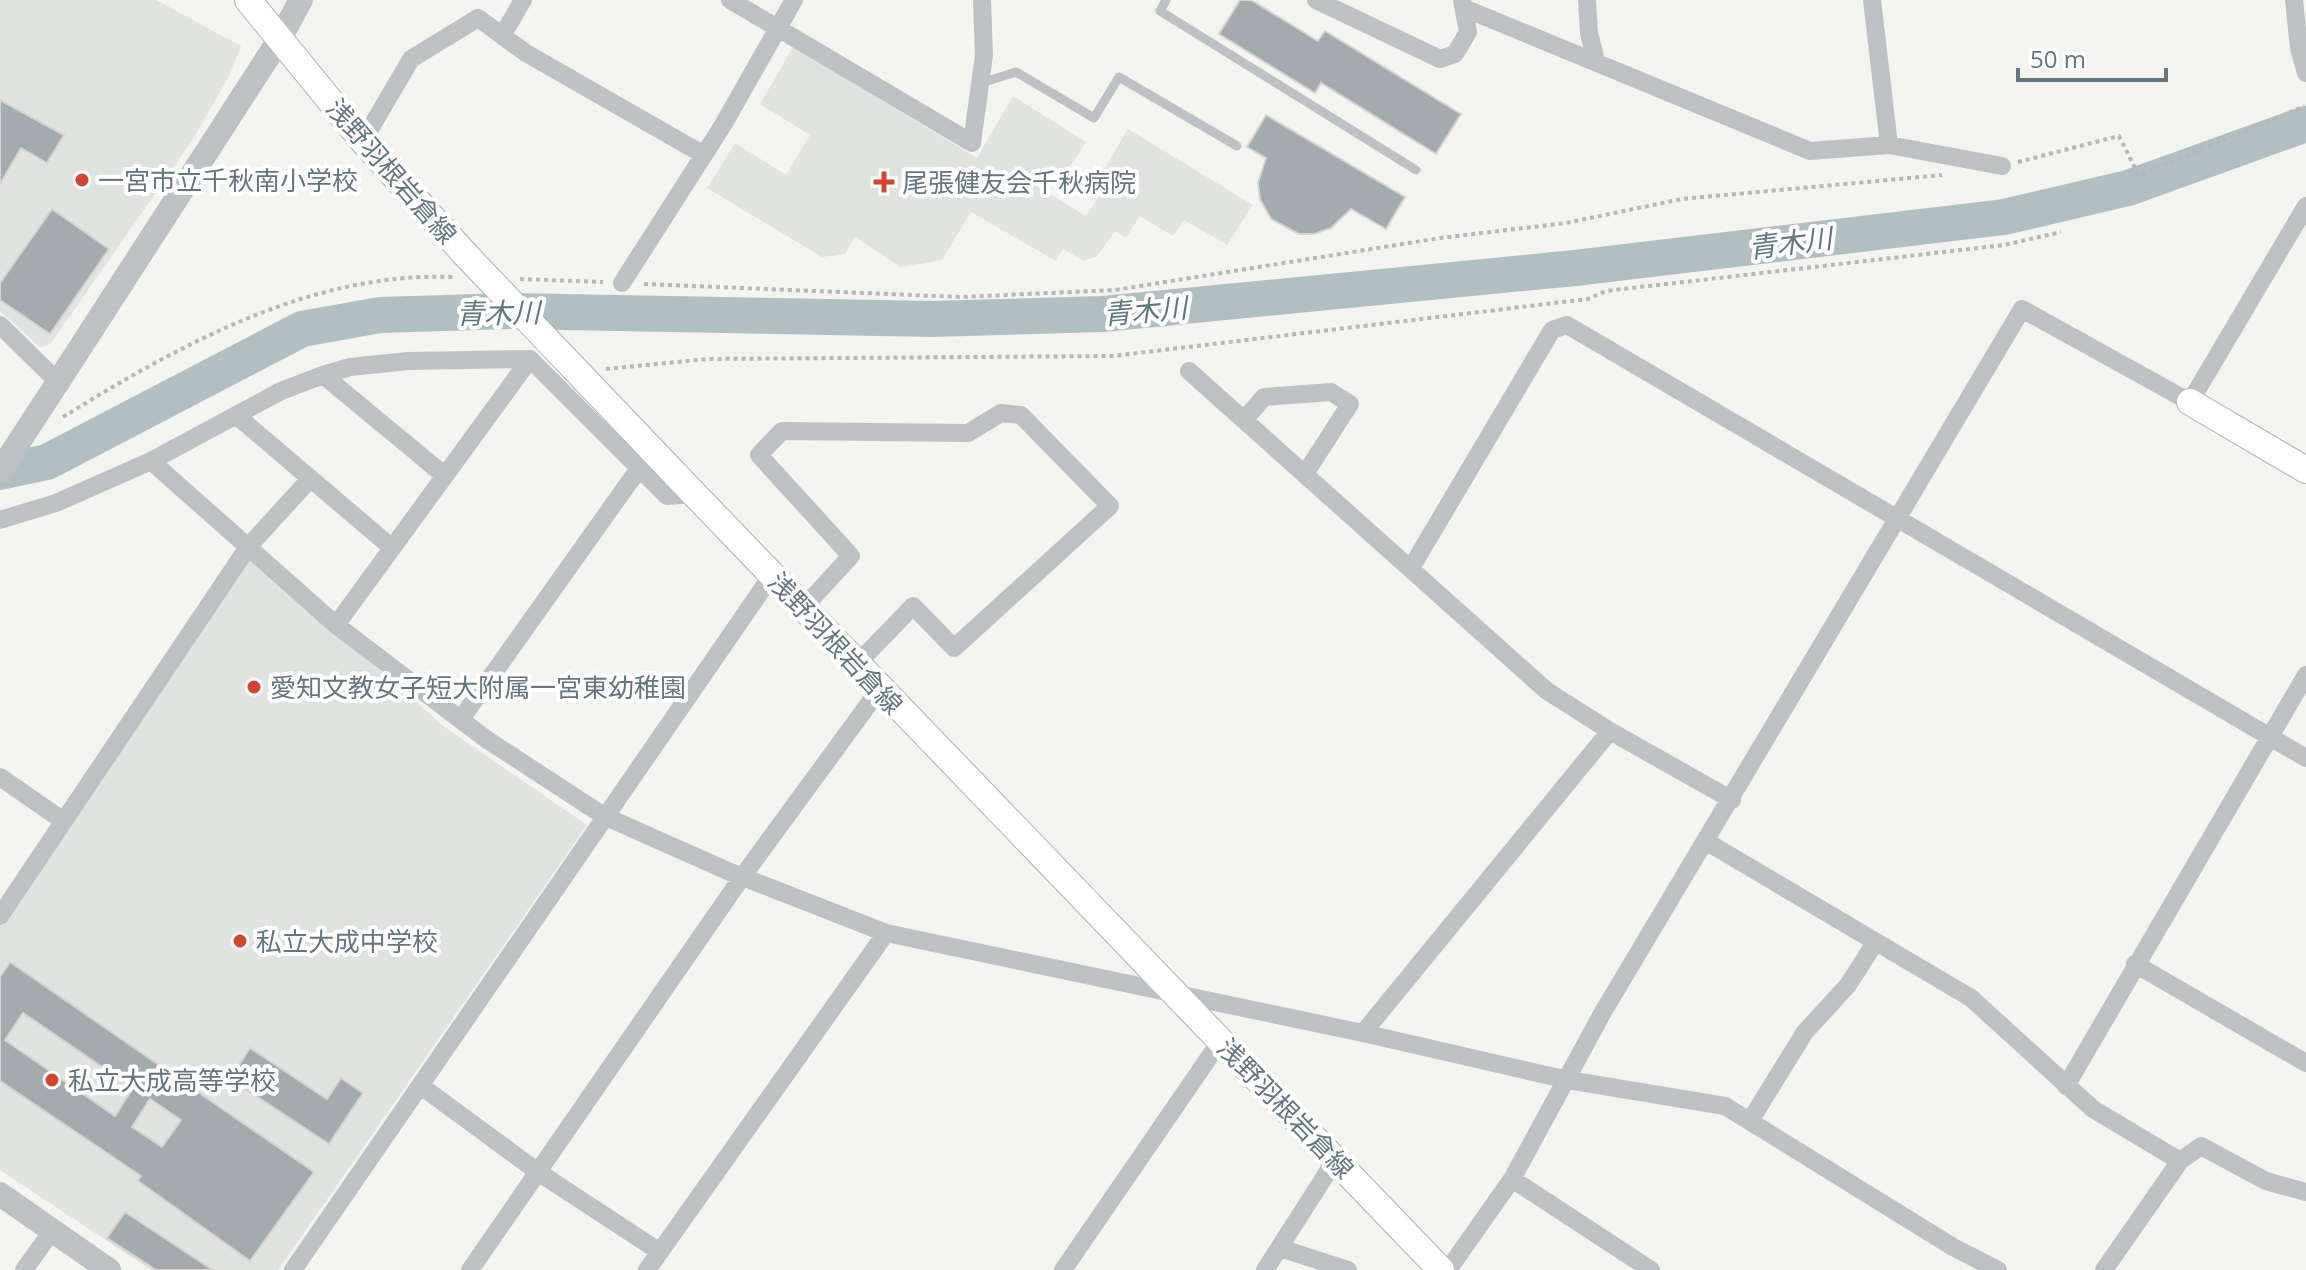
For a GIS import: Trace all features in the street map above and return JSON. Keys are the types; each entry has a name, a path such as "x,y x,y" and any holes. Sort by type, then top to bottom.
{"main road":[{"name":"浅野羽根岩倉線","path":"248,0 464,265 577,371 879,690 1178,994 1441,1270"},
{"path":"2190,402 2306,470"}],"street":[{"path":"0,471 279,40 301,0"},
{"path":"502,36 523,0"},
{"path":"730,0 972,143 984,55 982,0"},
{"path":"622,283 704,155 794,0"},
{"path":"1587,0 1589,33 1596,61"},
{"path":"1872,0 1889,145"},
{"path":"2294,0 2299,48 2306,73"},
{"path":"1328,3 1440,59 1455,54 1468,32 1463,4"},
{"path":"1463,4 1810,151 1889,145 2002,166"},
{"path":"363,141 411,59 478,18 502,36 704,155"},
{"path":"1448,1270 1512,1179 1603,1012 2022,309 2190,402 2306,206"},
{"path":"0,325 58,382"},
{"path":"1411,568 1552,330 1567,325 2306,758"},
{"path":"336,625 530,359"},
{"path":"0,520 56,503 151,461 281,391 350,367 408,361 530,359 667,496 695,494"},
{"path":"1189,371 1547,691 1610,731 1732,800"},
{"path":"323,375 444,475"},
{"path":"1244,420 1264,397 1331,392 1350,404 1305,474"},
{"path":"803,608 851,556 759,455 782,431 968,433 1001,413 1021,415 1110,506 954,648 913,606 856,665"},
{"path":"237,416 391,547"},
{"path":"151,461 336,625 461,719 604,816 742,877 886,933 1363,1033 1568,1080 1725,1106 1953,1247 1998,1270"},
{"path":"461,719 640,467"},
{"path":"0,916 248,547 310,479"},
{"path":"293,1270 772,575"},
{"path":"2066,1086 2306,675"},
{"path":"470,1270 742,877 879,690"},
{"path":"1363,1033 1610,731"},
{"path":"0,777 62,820"},
{"path":"1707,842 1971,998 2066,1086 2132,1134 2180,1161"},
{"path":"647,1270 886,933"},
{"path":"1750,1121 1805,1032 1848,985 1875,943"},
{"path":"2135,964 2306,1063"},
{"path":"1063,1270 1221,1040"},
{"path":"421,1086 538,1172 660,1252"},
{"path":"2104,1270 2180,1161 2201,1146 2266,1181 2306,1192"},
{"path":"1265,1270 1336,1159"},
{"path":"1512,1179 1651,1270"},
{"path":"0,1194 109,1270"},
{"path":"24,1270 52,1231"},
{"path":"1280,1248 1348,1270"}],"lane":[{"path":"1166,0 1160,11 1416,170"},
{"path":"980,83 1016,72 1094,118 1119,77 1237,146"}],"path":[{"path":"2002,166 2119,136 2139,176 2305,106"},
{"path":"508,279 961,297 1115,290 1440,238 1566,223 1682,199 1945,175"},
{"path":"577,371 707,359 1113,356 1588,299 1606,291 2004,245 2061,232"},
{"path":"50,425 250,315 321,292 464,265"}],"shaded area":[{"name":"一宮市立千秋南小学校","path":"0,0 156,0 241,46 228,78 192,141 51,343 41,348 0,311"},
{"path":"793,47 977,158 1013,96 1086,142 1059,183 1043,173 1035,185 1086,216 1111,179 1102,173 1128,129 1253,205 1227,245 1184,220 1173,236 1140,216 1126,238 1115,231 1097,256 1084,261 1063,249 1056,261 971,212 942,260 900,267 855,237 845,254 822,257 707,188 735,143 786,175 810,135 760,104"},
{"path":"250,559 446,728 587,825 278,1270 151,1270 0,1170 0,925"}],"building":[{"path":"1240,0 1251,0 1318,41 1325,31 1461,114 1436,154 1321,83 1315,93 1219,34"},
{"path":"0,100 64,135 47,163 21,148 0,184"},
{"path":"1266,115 1405,197 1386,229 1351,209 1331,228 1314,234 1299,234 1271,219 1260,199 1258,183 1266,158 1247,147"},
{"path":"52,209 109,249 50,334 0,300 0,283"},
{"path":"10,962 314,1172 250,1261 138,1181 141,1176 0,1081 0,977","holes":["23,1013 133,1088 115,1116 5,1040","150,1099 181,1120 162,1147 132,1127"]},
{"path":"250,1048 327,1099 341,1078 363,1093 329,1144 230,1079"},
{"path":"125,1212 213,1270 156,1270 107,1238"}],"waterway":[{"name":"青木川","path":"0,472 47,462 302,329 380,315 511,311 932,319 1103,314 1575,268 2004,217 2128,188 2306,124"}],"place":[{"name":"一宮市立千秋南小学校","path":"82,180"},
{"name":"尾張健友会千秋病院","path":"884,182"},
{"name":"愛知文教女子短大附属一宮東幼稚園","path":"254,687"},
{"name":"私立大成中学校","path":"240,941"},
{"name":"私立大成高等学校","path":"52,1080"}]}
